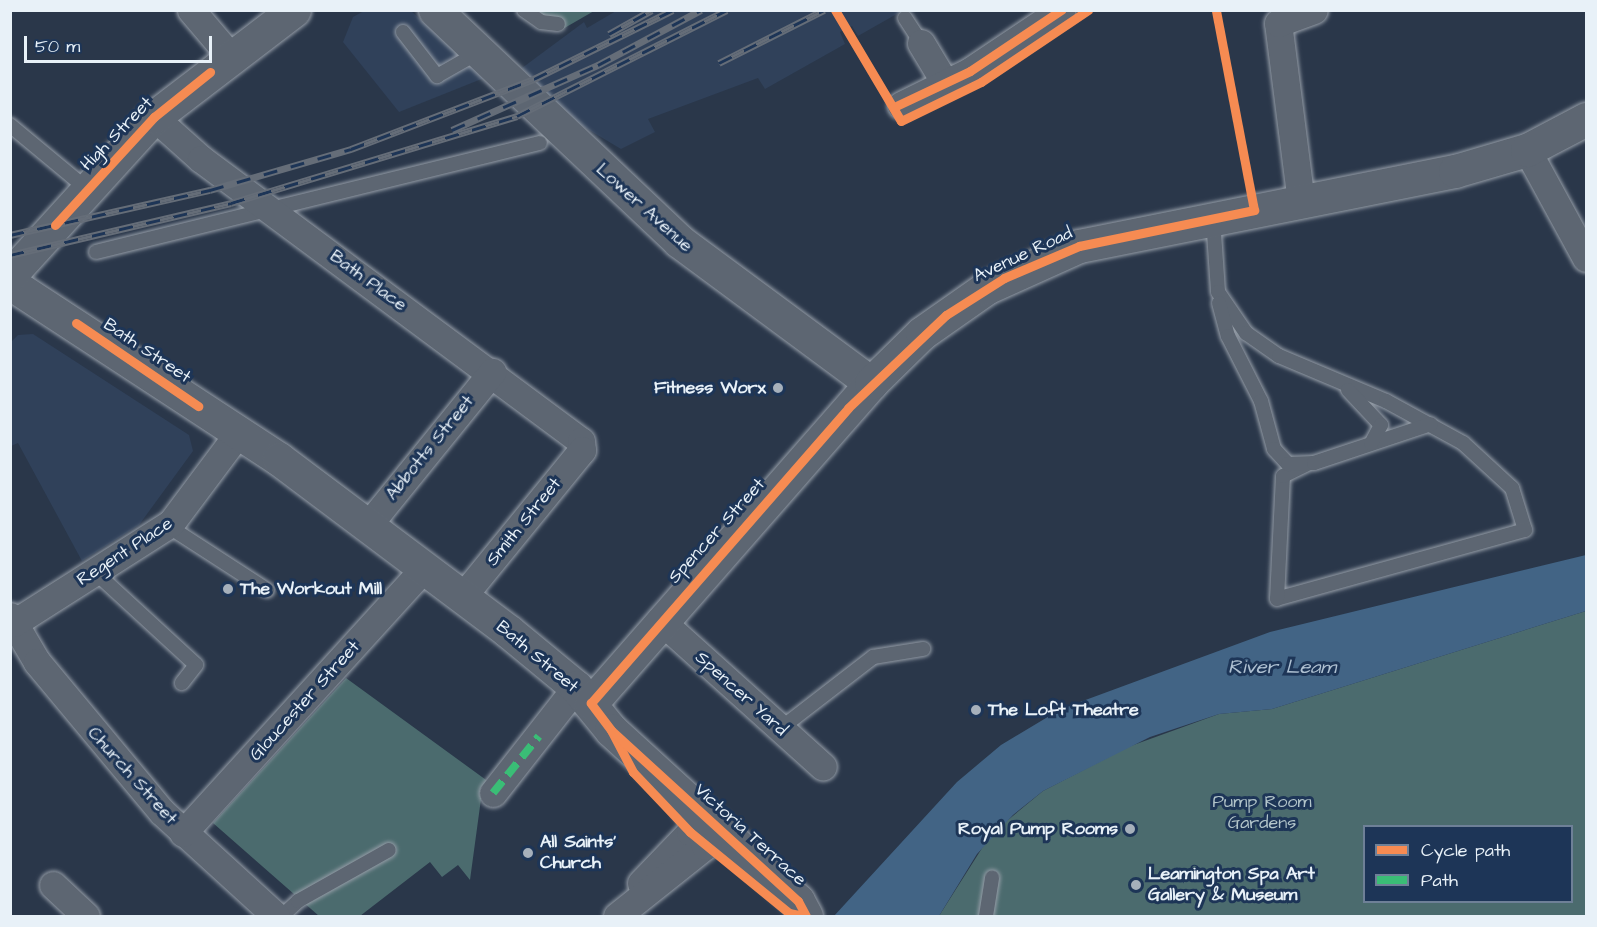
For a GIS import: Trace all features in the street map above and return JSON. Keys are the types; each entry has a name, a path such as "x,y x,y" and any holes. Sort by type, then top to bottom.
{"main road":[{"name":"High Street","path":"10,275 154,117 294,10"},
{"name":"Lower Avenue","path":"435,10 679,241 871,383"},
{"name":"Avenue Road","path":"871,383 922,333 1004,278 1079,246 1212,216 1388,187 1527,150 1587,119"},
{"name":"Bath Street","path":"10,283 239,432 369,524 583,695"},
{"name":"Spencer Street","path":"583,695 660,620 871,383"},
{"name":"Victoria Terrace","path":"583,695 611,729 668,783 703,834"},
{"name":"Victoria Terrace","path":"611,729 633,772 789,913 806,916"}],"street":[{"path":"191,10 231,57"},
{"path":"901,105 945,83 1060,10"},
{"path":"1301,202 1277,17 1314,10"},
{"path":"921,43 945,83"},
{"name":"Bath Place","path":"154,117 274,212 492,372 583,444"},
{"path":"1527,150 1587,258"},
{"name":"Abbotts Street","path":"369,524 492,372"},
{"name":"Regent Place","path":"13,625 168,526 239,432"},
{"name":"Smith Street","path":"462,597 583,444"},
{"name":"Gloucester Street","path":"183,833 424,567"},
{"name":"Spencer Yard","path":"660,620 823,767"},
{"name":"Church Street","path":"13,625 86,725 183,833 272,915"},
{"path":"493,793 538,735 583,695"},
{"path":"617,916 703,834"},
{"path":"53,885 86,916"}],"lane":[{"path":"524,10 541,22 558,24"},
{"path":"905,18 921,43"},
{"path":"403,32 437,76 479,52"},
{"path":"10,125 87,189"},
{"path":"96,252 274,212 540,143"},
{"path":"1212,216 1218,292 1223,323 1261,401 1282,483 1277,599 1525,530 1512,488 1477,453 1431,424 1259,343 1235,321 1218,292"},
{"path":"1340,383 1381,424 1371,444"},
{"path":"1282,483 1289,470 1431,424"},
{"path":"1274,449 1288,464 1306,465"},
{"path":"168,526 267,590"},
{"path":"95,572 196,665 182,683"},
{"path":"780,729 873,657 923,649"},
{"path":"272,915 389,850"},
{"path":"986,916 992,876"}],"shaded area":[{"path":"364,11 411,11 484,78 399,112 343,42 353,17"},
{"path":"616,11 902,11 858,36 852,26 840,32 845,44 765,89 758,78 648,119 655,132 621,149 579,124 522,68 584,22 587,28"},
{"path":"33,334 189,435 193,451 139,525 82,561 18,443 11,446 11,342 18,335"}],"green space":[{"path":"535,10 594,11 561,30"},
{"name":"Pump Room Gardens","path":"1586,611 1586,916 939,916 991,834 1043,791 1128,747 1219,714 1272,709"},
{"path":"346,678 493,785 481,799 470,880 458,865 442,877 430,862 360,916 319,916 213,823"}],"water":[{"name":"River Leam","path":"1586,555 1586,611 1272,709 1219,714 1150,737 1043,791 1013,815 977,854 939,916 834,916 957,782 1001,745 1061,709 1270,632"}],"railway":[{"path":"609,34 652,10"},
{"path":"10,235 210,190 351,149 534,79 673,10"},
{"path":"452,130 598,65 701,10"},
{"path":"10,255 231,203 517,116 727,10"},
{"path":"719,63 824,10"}],"marked path":[{"path":"493,793 539,736"}],"cycle path":[{"path":"835,10 901,121 981,82 1088,10"},
{"path":"894,107 970,71 1061,10"},
{"path":"806,916 798,901 611,730 591,703 848,408 946,315 1004,278 1079,246 1254,210 1216,10"},
{"path":"55,225 154,117 210,72"},
{"path":"76,323 198,406"},
{"path":"612,732 633,772 690,832 789,913 805,916"}],"place":[{"name":"Fitness Worx","path":"778,388"},
{"name":"The Workout Mill","path":"228,589"},
{"name":"The Loft Theatre","path":"976,710"},
{"name":"Royal Pump Rooms","path":"1130,829"},
{"name":"All Saints' Church","path":"528,853"},
{"name":"Leamington Spa Art Gallery & Museum","path":"1136,885"}]}
